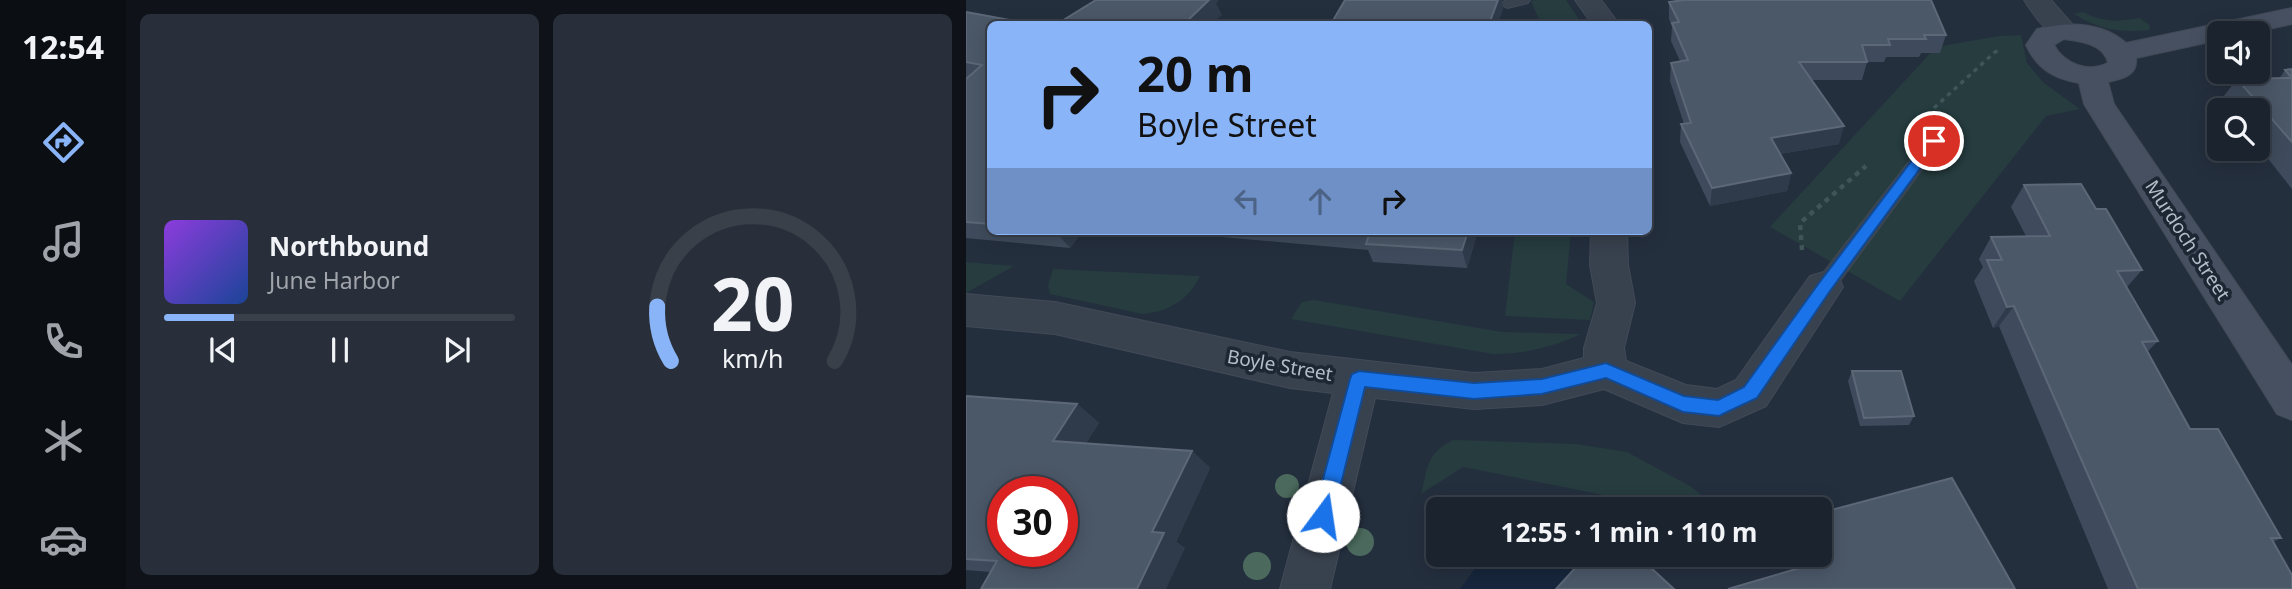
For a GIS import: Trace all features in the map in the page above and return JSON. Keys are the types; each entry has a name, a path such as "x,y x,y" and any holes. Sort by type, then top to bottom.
{"main road":[{"path":"2120,53 2292,16"},
{"path":"2064,31 2102,39 2120,53 2122,67 2105,76 2091,76 2055,65 2040,45 2047,35 2064,31"},
{"name":"Murdoch Street","path":"2091,76 2099,104 2292,401"}],"street":[{"path":"1588,0 1603,21"},
{"path":"2037,0 2064,31"},
{"path":"1609,235 1609,265 1616,303 1604,348 1606,371 1683,404 1719,408 1751,393 1824,287"},
{"name":"Boyle Street","path":"966,310 1055,318 1290,370 1474,391 1542,387 1606,371"},
{"path":"1305,589 1359,379"}],"lane":[{"path":"1507,4 1523,0"},
{"path":"1824,287 1934,141"}],"green space":[{"path":"1566,0 1580,21 1540,21 1531,1"},
{"path":"2083,12 2111,20 2140,18 2149,25 2150,30 2129,31 2102,27 2074,14"},
{"path":"2021,35 2027,63 2044,83 2080,109 2046,116 1900,301 1770,227 1936,47"},
{"path":"1515,235 1571,235 1566,284 1594,302 1590,320 1505,316"},
{"path":"966,262 1014,266 966,293"},
{"path":"1053,269 1200,276 1190,292 1177,303 1143,314 1050,294 1048,286"},
{"path":"1314,300 1502,332 1581,334 1538,349 1493,354 1291,319 1302,302"},
{"path":"1453,440 1576,444 1627,452 1690,486 1704,497 1614,497 1463,467 1421,494 1429,462 1444,445"}],"water":[{"path":"1476,567 1587,567 1571,589 1460,589"}],"building":[{"path":"1096,0 1209,0 1187,21 1062,21"},
{"path":"1345,0 1498,0 1490,21 1333,21"},
{"path":"1931,0 1946,35 1924,35 1926,39 1888,39 1890,45 1862,45 1867,62 1799,62 1844,126 1771,138 1791,173 1712,188 1681,124 1691,123 1671,63 1688,60 1672,23 1679,22 1669,2"},
{"path":"966,12 1016,21 987,21 987,224 966,222 966,79 982,65 966,62"},
{"path":"2292,69 2292,78 2285,70"},
{"path":"2270,78 2292,78 2292,142 2270,117 2270,98 2254,98 2241,84 2270,84"},
{"path":"2081,184 2096,209 2106,209 2142,270 2117,271 2158,341 2142,342 2190,429 2218,429 2281,538 2271,538 2292,575 2292,589 2138,589 2014,306 2007,307 1987,260 2002,260 1991,237 2050,236 2024,185"},
{"path":"1369,235 1467,235 1462,250 1366,244"},
{"path":"1852,371 1901,371 1914,416 1864,418"},
{"path":"966,396 1077,404 1053,441 1192,451 1152,532 1164,533 1137,589 981,589 994,567 1078,567 1078,476 987,476 987,560 966,559"},
{"path":"1952,478 2015,589 1728,589 1803,567 1832,567 1832,510"},
{"path":"1576,567 1650,567 1674,589 1556,589"}],"route":[{"path":"1323,516 1359,379 1474,391 1542,387 1606,371 1683,404 1719,408 1751,393 1824,287 1934,141"}]}
